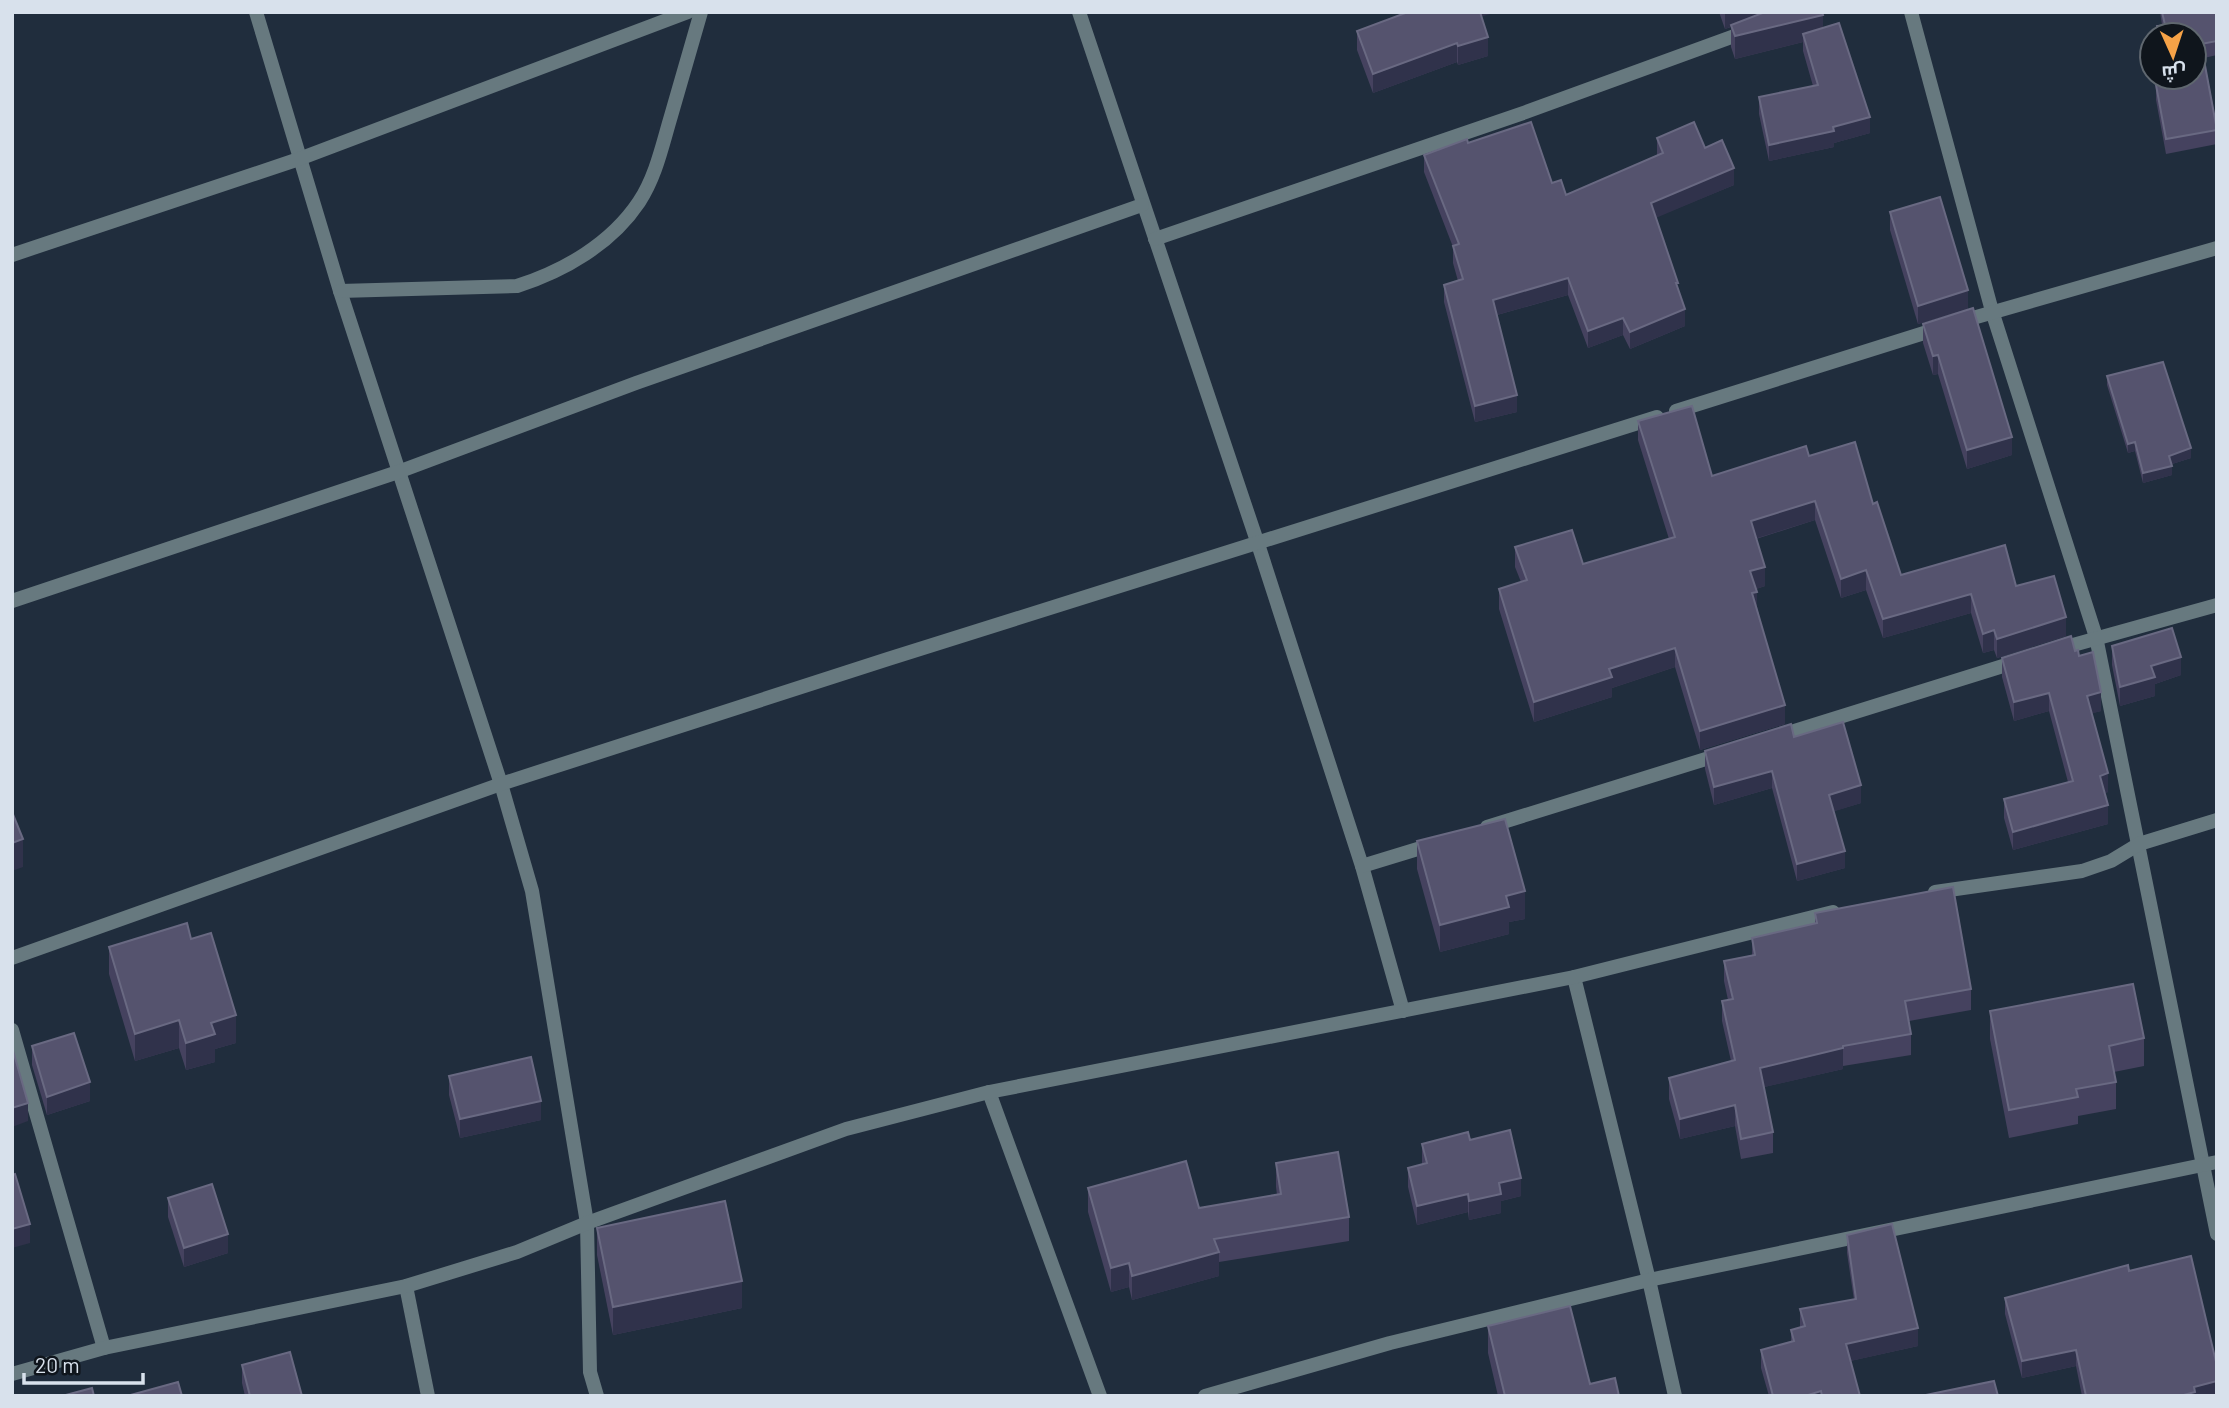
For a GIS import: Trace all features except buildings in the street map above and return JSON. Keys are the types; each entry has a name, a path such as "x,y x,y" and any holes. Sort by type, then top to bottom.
{"street":[{"path":"256,12 340,291 501,784 532,891 587,1223 590,1372 597,1396"},
{"path":"12,255 299,159 688,12"},
{"path":"340,291 517,286 564,266 614,232 639,202 656,168 701,12"},
{"path":"1079,12 1258,544 1362,866 1403,1011"},
{"path":"1911,12 1992,311 2096,637 2209,1164 2217,1234"},
{"path":"1155,239 1526,112 1760,27"},
{"path":"12,601 398,472 636,383 1142,205"},
{"path":"12,958 501,784 888,659 1992,311 2217,248"},
{"path":"1762,741 2096,637 2217,605"},
{"path":"1469,833 1736,750"},
{"path":"1916,896 2082,871 2111,861 2139,845 2217,820"},
{"path":"1362,866 1442,841"},
{"path":"12,1374 104,1348 406,1286 517,1252 587,1223 846,1129 989,1092 1574,977 1850,909"},
{"path":"1574,977 1675,1396"},
{"path":"12,1030 104,1348"},
{"path":"989,1092 1100,1396"},
{"path":"1205,1396 1391,1343 1649,1280 2209,1164"},
{"path":"406,1286 428,1396"}]}
